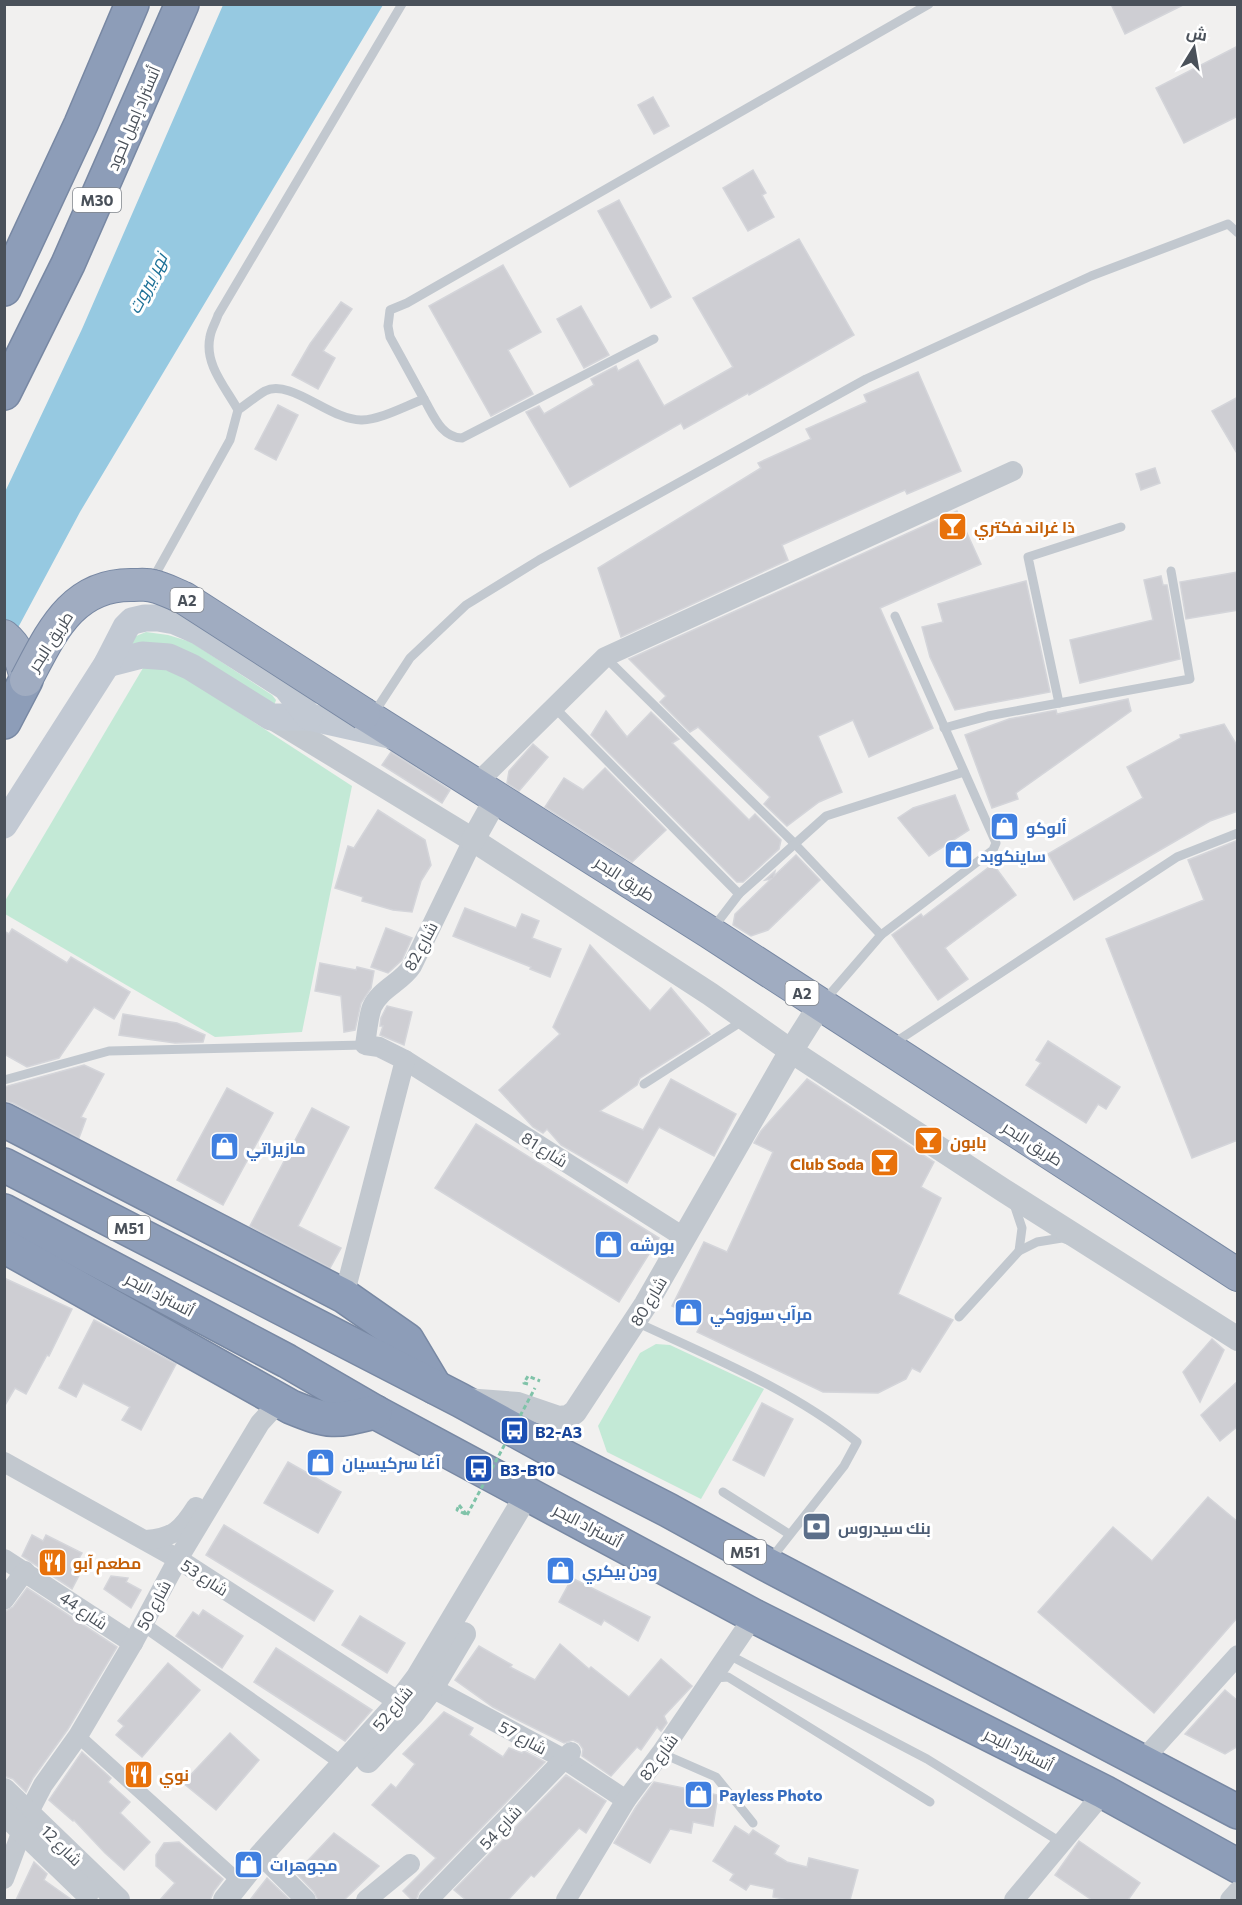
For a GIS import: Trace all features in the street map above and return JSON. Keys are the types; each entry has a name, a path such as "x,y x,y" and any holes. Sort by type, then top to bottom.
{"highway":[{"name":"M30","path":"7,279 81,124 132,4"},
{"name":"أتستراد إميل لحود","path":"4,393 68,264 182,4"},
{"name":"طريق البحر","path":"26,680 51,634 71,607 95,591 121,585 152,585 184,598 709,932 1238,1275"},
{"path":"8,638 24,644 37,642 51,634"},
{"path":"4,722 26,680 23,664 8,638"},
{"path":"4,1120 344,1296 407,1340 447,1393"},
{"path":"4,1144 165,1225 244,1268 252,1293"},
{"name":"M51","path":"4,1165 447,1393 1238,1812"},
{"name":"أتستراد البحر","path":"4,1211 287,1361 375,1412 754,1616 1104,1792 1238,1866"},
{"path":"4,1246 270,1395 309,1414 334,1421 375,1412"}],"main road":[{"path":"4,825 107,664 134,616 175,621 198,631 286,687 309,717"},
{"path":"107,664 142,655 169,657 191,667 271,717 309,717 405,738"}],"street":[{"path":"473,840 486,790 555,708 605,657 1013,471"},
{"path":"271,717 473,840 1003,1190 1238,1339"},
{"name":"شارع 82","path":"365,1045 372,1007 378,997 408,973 473,840"},
{"name":"شارع 80","path":"447,1393 505,1401 559,1418 568,1417 580,1406 636,1322 791,1051 820,1005"},
{"name":"شارع 81","path":"365,1045 379,1047 405,1060 685,1238"},
{"path":"344,1296 405,1060"},
{"path":"146,1540 160,1539 173,1534 184,1525 214,1490 251,1417 270,1395"},
{"name":"شارع 53","path":"4,1462 178,1559 399,1702"},
{"name":"شارع 50","path":"4,1879 25,1821 52,1770 78,1736 133,1643 214,1490"},
{"name":"شارع 52","path":"266,1859 413,1713 428,1678 535,1497"},
{"name":"شارع 44","path":"4,1559 133,1643"},
{"path":"4,1600 25,1571"},
{"name":"شارع 82","path":"566,1900 628,1797 662,1753 754,1616"},
{"path":"143,1624 343,1764"},
{"path":"1141,1762 1238,1655"},
{"name":"شارع 52","path":"225,1900 241,1891 343,1764 399,1702 428,1678"},
{"name":"شارع 57","path":"428,1678 567,1755 628,1797"},
{"path":"78,1736 241,1891"},
{"name":"شارع 54","path":"428,1900 567,1755"},
{"name":"شارع 12","path":"4,1790 25,1821 95,1900"},
{"path":"1014,1900 1104,1792"},
{"name":"شارع 12","path":"4,1813 25,1821 118,1900"},
{"path":"266,1859 306,1900"},
{"path":"366,1900 410,1864"},
{"path":"1230,1900 1238,1891"}],"lane":[{"path":"238,410 213,368 209,356 210,337 218,315 402,4"},
{"path":"654,339 462,438 454,437 443,431 390,336 388,326 390,310 407,303 929,4"},
{"path":"368,716 410,658 466,605 539,560 866,379 1091,276 1228,224 1238,233"},
{"path":"155,575 230,440 238,410 265,391 283,388 339,416 361,420 424,399"},
{"path":"1059,703 1028,557 1121,527"},
{"path":"944,728 988,716 1190,679 1171,571"},
{"path":"820,1005 881,935 993,850 996,843 895,616"},
{"path":"605,657 794,843 881,935"},
{"path":"555,708 739,894"},
{"path":"709,932 739,894 826,816 964,772"},
{"path":"887,1048 1177,857 1238,833"},
{"path":"644,1084 746,1019"},
{"path":"4,1080 109,1050 365,1045"},
{"path":"1003,1190 1016,1207 1022,1228 1019,1251"},
{"path":"959,1317 1019,1251 1037,1242 1062,1238 1089,1244"},
{"path":"636,1322 764,1383 840,1428 856,1442 844,1466 766,1564"},
{"path":"723,1492 789,1534"},
{"path":"729,1655 927,1759 1062,1843"},
{"path":"712,1679 728,1677 930,1802"},
{"path":"662,1753 716,1777 753,1823"}],"path":[{"path":"467,1515 534,1388 524,1383 528,1376 540,1381"}],"green space":[{"path":"146,632 168,635 191,642 272,695 276,700 274,706 131,651 129,639"},
{"path":"163,663 352,786 302,1032 215,1037 5,914 5,901 143,668"},
{"path":"656,1344 670,1345 764,1389 701,1499 607,1452 598,1426 640,1353"}],"water":[{"name":"نهر بيروت","path":"223,5 383,5 80,512 5,652 4,494 82,329"}],"building":[{"path":"1111,4 1185,4 1125,34"},
{"path":"1238,46 1238,116 1184,143 1156,88"},
{"path":"653,97 669,126 654,134 638,105"},
{"path":"753,170 766,193 762,195 774,217 748,231 723,188"},
{"path":"619,200 671,297 651,308 598,211"},
{"path":"799,239 854,335 684,429 681,423 570,487 526,412 539,406 544,414 594,385 591,379 616,366 618,371 638,360 664,406 733,367 693,298"},
{"path":"503,265 541,332 508,350 533,394 491,416 429,306"},
{"path":"341,302 352,309 323,351 335,358 318,389 292,375 310,344"},
{"path":"581,306 609,355 584,368 557,319"},
{"path":"918,372 961,471 907,494 905,490 782,545 788,560 621,637 598,568 761,468 758,463 811,439 806,429 867,402 864,395"},
{"path":"1238,397 1238,455 1212,411"},
{"path":"278,405 298,415 276,460 255,449"},
{"path":"1155,468 1160,483 1141,490 1136,474"},
{"path":"957,511 981,564 880,608 933,728 869,757 853,720 818,736 842,792 819,802 787,826 764,804 770,797 698,727 690,732 660,702 666,696 629,659"},
{"path":"1238,572 1238,610 1186,619 1180,582"},
{"path":"1161,576 1163,585 1167,585 1180,659 1080,683 1070,640 1153,620 1144,580"},
{"path":"1026,581 1050,692 955,710 930,657 922,627 943,622 938,604"},
{"path":"1128,699 1131,711 1016,793 1018,799 992,808 965,735 1009,719 1056,710 1057,714"},
{"path":"606,711 627,737 651,712 679,739 672,743 749,820 755,814 781,840 779,849 743,882 737,882 591,735"},
{"path":"1224,724 1238,747 1238,811 1210,821 1074,900 1048,854 1143,798 1127,767 1181,738 1180,735"},
{"path":"533,744 548,757 519,791 507,783 509,771"},
{"path":"391,752 450,790 442,803 382,765"},
{"path":"605,768 666,830 632,862 545,807 564,778 583,790"},
{"path":"955,795 969,830 929,856 898,818 913,808"},
{"path":"378,810 425,840 431,865 421,881 412,912 393,910 362,901 363,897 335,888 348,846 354,848"},
{"path":"1238,840 1238,1140 1192,1158 1106,939 1204,900 1188,860"},
{"path":"796,855 820,880 768,930 751,936 733,925 735,914 771,879 765,880 775,871 774,876"},
{"path":"993,864 1016,895 945,948 968,979 938,1000 892,935 921,914 923,917"},
{"path":"465,908 516,928 522,914 539,921 532,938 561,949 550,977 530,969 531,967 453,936"},
{"path":"386,928 412,938 402,960 388,973 371,967"},
{"path":"12,929 67,963 71,957 130,992 114,1019 94,1007 59,1058 27,1067 4,1054 4,931 9,934"},
{"path":"590,945 650,1011 671,988 710,1034 640,1078 637,1085 600,1111 643,1130 671,1079 736,1114 714,1156 659,1127 627,1183 561,1145 547,1129 543,1133 533,1127 499,1090 560,1034 553,1027"},
{"path":"320,963 374,971 371,988 361,1003 355,1030 344,1032 341,996 315,991"},
{"path":"387,1006 412,1012 404,1045 380,1035 383,1026 380,1026 381,1018"},
{"path":"123,1014 177,1023 205,1035 203,1042 175,1043 119,1035"},
{"path":"1048,1041 1120,1087 1106,1109 1098,1104 1086,1123 1026,1085 1041,1063 1036,1060"},
{"path":"84,1065 104,1074 81,1117 86,1119 79,1138 13,1103 4,1101 4,1087"},
{"path":"807,1079 934,1162 921,1187 941,1198 898,1294 953,1320 920,1372 912,1368 906,1379 878,1393 823,1392 697,1332 703,1321 672,1306 704,1242 727,1252 773,1152 754,1143 761,1131"},
{"name":"مازيراتي","path":"227,1088 273,1113 223,1205 177,1180"},
{"path":"312,1108 349,1127 298,1226 341,1248 330,1268 250,1226"},
{"path":"476,1124 659,1238 619,1302 435,1188"},
{"path":"4,1278 72,1309 49,1356 47,1355 26,1394 15,1388 4,1407"},
{"path":"94,1320 176,1364 141,1430 122,1420 130,1407 83,1383 76,1397 59,1388"},
{"path":"1212,1339 1224,1350 1200,1402 1183,1372"},
{"path":"1238,1381 1238,1426 1220,1441 1201,1415"},
{"path":"762,1403 793,1419 764,1476 733,1460"},
{"path":"288,1462 341,1492 318,1533 264,1503"},
{"path":"1208,1497 1238,1522 1238,1617 1154,1713 1038,1612 1113,1527 1152,1561"},
{"path":"224,1525 333,1591 314,1621 206,1555"},
{"name":"مطعم آبو","path":"32,1535 43,1541 46,1535 82,1553 79,1558 86,1562 72,1589 22,1556"},
{"path":"111,1576 128,1578 126,1582 141,1590 131,1608 104,1589"},
{"path":"572,1578 650,1617 638,1641 604,1620 601,1625 559,1602"},
{"path":"27,1588 117,1647 68,1729 33,1778 26,1792 13,1779 4,1776 4,1612 13,1607"},
{"path":"203,1610 243,1636 222,1668 176,1636 193,1612 199,1616"},
{"path":"360,1616 405,1643 387,1673 342,1645"},
{"path":"560,1644 589,1669 591,1667 629,1697 661,1659 692,1686 664,1716 667,1723 661,1731 657,1727 641,1750 637,1747 611,1776 582,1756 583,1749 579,1743 573,1740 564,1743 512,1717 493,1707 455,1680 479,1646 512,1665 510,1667 535,1680"},
{"path":"276,1648 372,1710 345,1741 254,1682"},
{"path":"168,1663 200,1690 142,1757 116,1735 124,1726 118,1721"},
{"path":"1225,1690 1238,1701 1238,1746 1225,1754 1185,1734"},
{"path":"444,1712 473,1728 469,1735 503,1757 509,1748 522,1753 524,1751 545,1762 419,1892 416,1900 412,1900 403,1891 436,1858 372,1805 391,1784 396,1788 415,1764 403,1754"},
{"path":"230,1733 259,1760 216,1810 183,1783"},
{"path":"82,1752 111,1778 108,1782 130,1802 120,1813 150,1842 124,1870 74,1820 49,1800"},
{"path":"566,1775 606,1801 586,1833 579,1828 534,1877 531,1875 508,1900 466,1900 454,1890"},
{"path":"654,1782 718,1795 713,1826 693,1822 691,1833 670,1829 650,1863 614,1843"},
{"path":"735,1826 749,1835 753,1830 779,1846 774,1854 787,1862 807,1867 809,1858 858,1870 850,1900 788,1900 773,1897 774,1889 750,1884 746,1890 730,1880 734,1874 713,1861"},
{"path":"334,1833 379,1866 344,1900 318,1900 314,1892 296,1873"},
{"path":"1079,1841 1140,1883 1128,1900 1092,1900 1055,1875"},
{"path":"179,1842 223,1879 210,1900 160,1900 175,1883 156,1866 156,1855 164,1843"},
{"path":"34,1862 47,1874 44,1880 72,1900 16,1900"},
{"path":"267,1878 290,1900 250,1900"}],"place":[{"name":"ذا غراند فكتري","path":"953,526"},
{"name":"ألوكو","path":"1005,827"},
{"name":"ساينكوبد","path":"959,855"},
{"name":"بابون","path":"929,1141"},
{"name":"مازيراتي","path":"225,1147"},
{"name":"Club Soda","path":"885,1163"},
{"name":"بورشه","path":"609,1244"},
{"name":"مرآب سوزوكي","path":"689,1313"},
{"name":"B2-A3","path":"514,1431"},
{"name":"آغا سركيسيان","path":"321,1462"},
{"name":"B3-B10","path":"479,1469"},
{"name":"بنك سيدروس","path":"817,1527"},
{"name":"مطعم آبو","path":"52,1562"},
{"name":"ودن بيكري","path":"561,1570"},
{"name":"نوي","path":"138,1774"},
{"name":"Payless Photo","path":"698,1794"},
{"name":"مجوهرات","path":"249,1864"}]}
